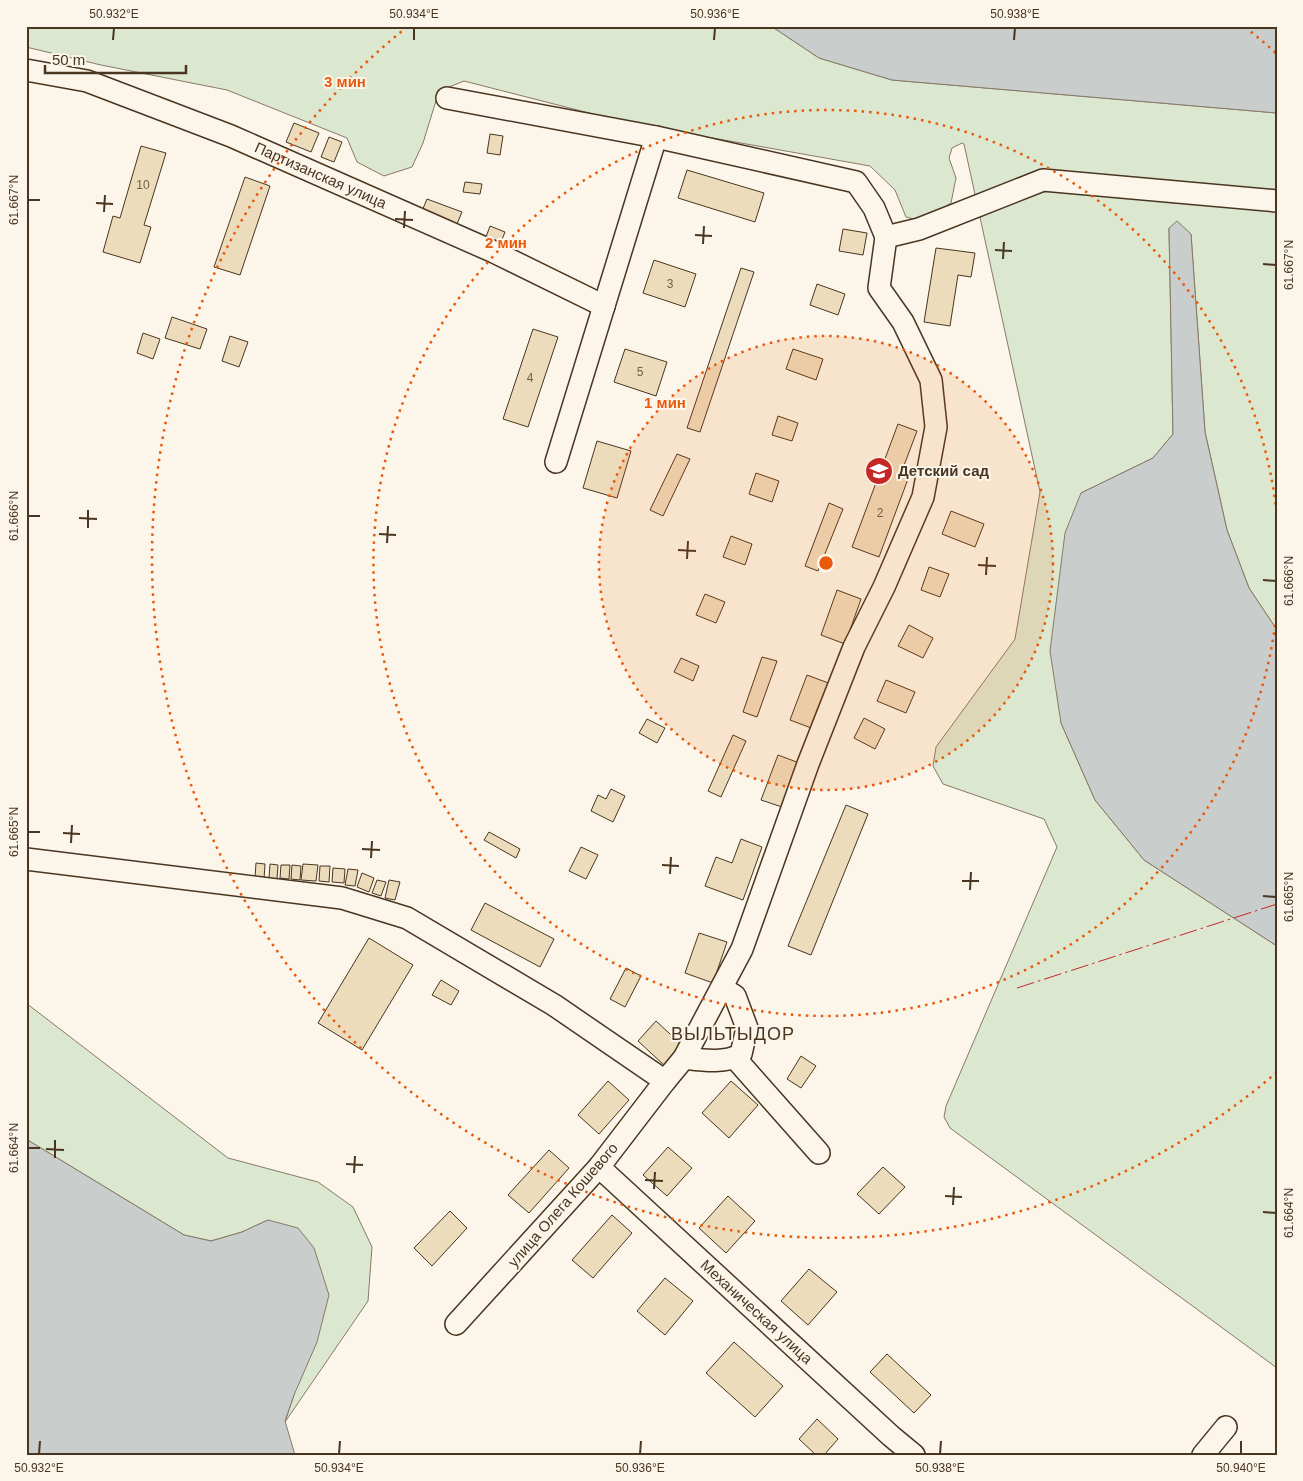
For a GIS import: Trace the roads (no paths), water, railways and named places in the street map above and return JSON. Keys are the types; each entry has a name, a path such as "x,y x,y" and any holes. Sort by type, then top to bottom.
{"street":[{"name":"Партизанская улица","path":"26,70 87,81 231,136 494,252 604,306"},
{"path":"447,98 656,137 856,182 874,208 886,237 919,229 1043,180 1277,201"},
{"path":"556,462 656,137"},
{"name":"улица Олега Кошевого","path":"456,1324 599,1168 684,1058 742,949 808,764 854,647 884,587 923,498 936,427 931,380 902,322 879,288 886,237"},
{"path":"26,859 342,898 406,918 554,1006 665,1081"},
{"path":"684,1058 722,1060 735,1058 744,1049 747,1028 735,996 722,988"},
{"path":"735,1058 820,1153"},
{"name":"Механическая улица","path":"599,1168 914,1455"},
{"path":"1203,1455 1226,1427"}],"place":[{"name":"Детский сад","path":"879,471"}],"district":[{"name":"ВЫЛЬТЫДОР","path":"733,1034"}]}
